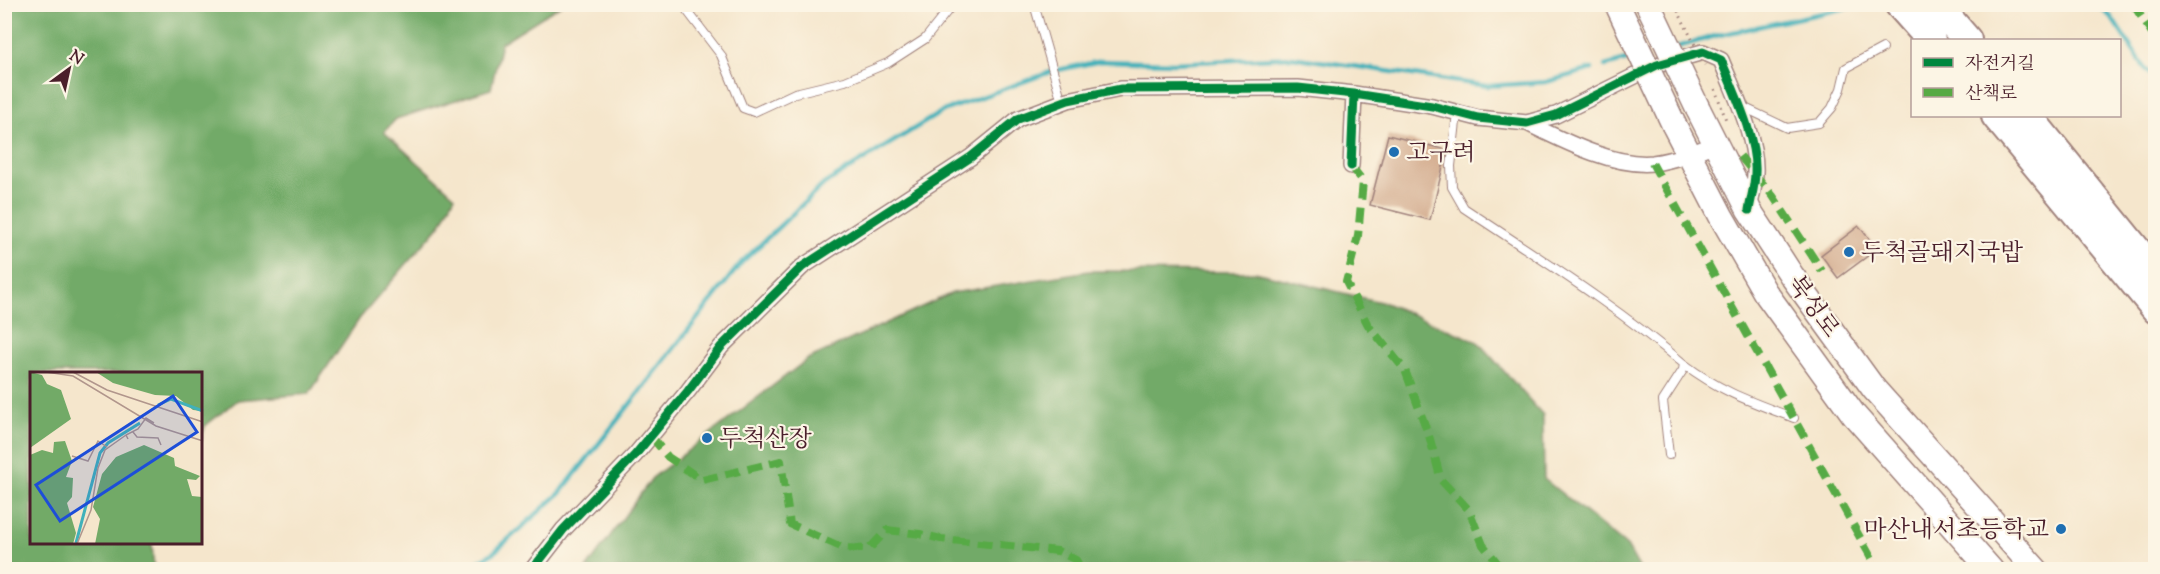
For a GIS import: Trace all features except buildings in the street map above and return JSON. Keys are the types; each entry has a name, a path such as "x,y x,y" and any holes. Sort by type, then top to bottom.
{"highway":[{"path":"1899,4 1930,39"},
{"path":"1936,4 1966,39"},
{"path":"1997,117 2156,309"},
{"path":"2029,117 2156,274"}],"main road":[{"name":"북성로","path":"1617,4 1721,216 1766,292 1847,405 1991,570"},
{"name":"북성로","path":"1648,4 1749,210 1792,276 1874,388 2036,570"}],"street":[{"path":"1527,123 1556,115 1657,65 1703,52 1721,60 1739,105 1755,159 1755,175 1749,210"},
{"path":"532,570 563,530 635,455 721,347 802,267 971,157 1018,119 1060,97 1121,89 1298,88 1354,94 1432,106 1478,118 1527,123 1588,152 1637,162 1652,163 1690,155 1715,144"},
{"path":"1351,166 1354,94"}],"lane":[{"path":"682,4 721,55 743,108 754,112 795,93 845,81 888,63 925,39 953,4"},
{"path":"1034,4 1060,97"},
{"path":"1739,105 1787,128 1819,123 1837,98 1846,68 1883,48"},
{"path":"1457,113 1451,166 1452,187 1464,208 1611,307 1715,386 1794,418"},
{"path":"1669,455 1663,401 1683,370 1684,364"}],"path":[{"path":"1675,4 1705,65"}],"green space":[{"path":"4,5 561,5 501,43 491,89 396,119 384,132 455,196 441,224 360,318 309,394 238,400 205,426 202,437 202,372 30,372 30,544 152,544 154,569 5,569"},
{"path":"1089,271 1255,272 1385,303 1478,342 1543,415 1544,479 1627,546 1640,569 586,569 652,478 808,359 952,293"}],"waterway":[{"path":"1677,47 1719,35 1865,4"},
{"path":"2096,4 2111,17 2156,81"},
{"path":"465,570 493,553 560,493 741,263 824,184 943,111 1053,71 1101,61 1174,63 1292,57 1487,86 1546,82 1592,69"},
{"path":"1605,66 1634,58"}],"marked path":[{"path":"2133,4 2156,39"},
{"path":"1740,156 1773,196 1822,271"},
{"path":"1652,163 1878,570"},
{"path":"1351,166 1363,181 1358,236 1346,282 1368,325 1405,370 1430,439 1441,480 1469,510 1483,545 1503,570"},
{"path":"651,436 668,457 702,480 781,461 790,524 843,548 869,549 887,530 941,539 1058,551 1076,560 1082,570"}],"cycle path":[{"path":"1354,94 1432,106 1478,118 1527,123 1556,115 1657,65 1703,52 1721,60 1749,131 1755,160 1754,187 1749,210"},
{"path":"532,570 563,530 635,455 721,347 802,267 971,157 1018,119 1068,100 1121,89 1298,88 1354,94 1351,166"}],"place":[{"name":"고구려","path":"1394,152"},
{"name":"두척골돼지국밥","path":"1849,252"},
{"name":"두척산장","path":"707,438"},
{"name":"마산내서초등학교","path":"2061,529"}]}
